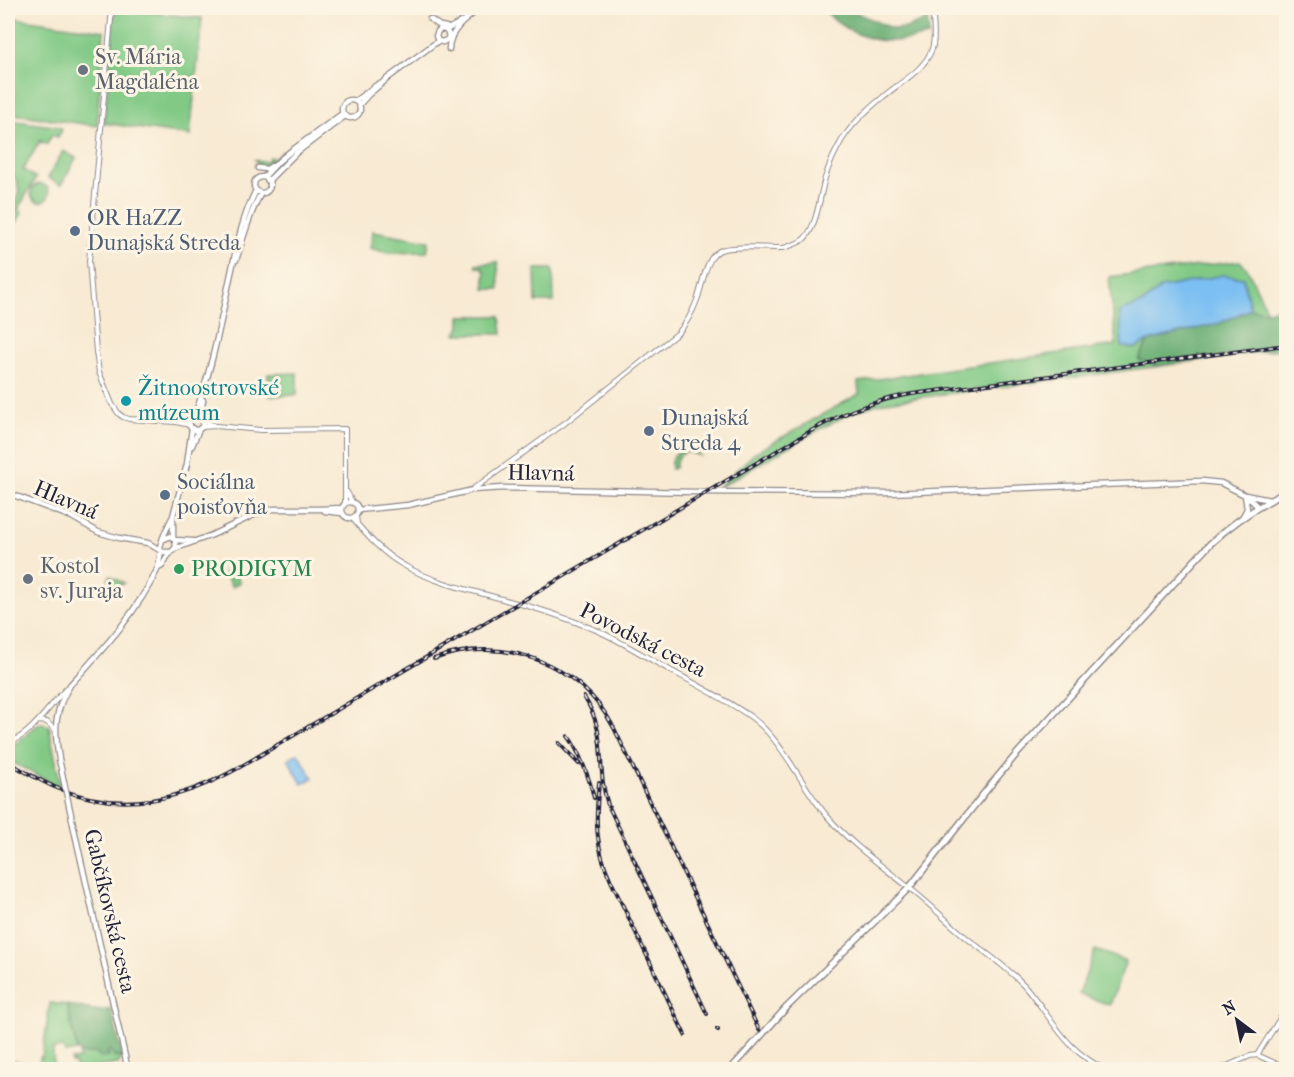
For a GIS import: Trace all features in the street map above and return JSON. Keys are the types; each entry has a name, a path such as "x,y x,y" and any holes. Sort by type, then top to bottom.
{"main road":[{"path":"447,32 448,38 445,42 437,38 436,33 439,30 447,32 481,8"},
{"path":"430,19 444,27 465,20"},
{"path":"449,49 453,33 465,20"},
{"path":"357,103 437,38"},
{"path":"349,101 357,103 360,110 356,117 350,118 344,115 342,109 344,104 349,101"},
{"path":"258,168 267,169 299,144 344,115"},
{"path":"259,191 254,185 255,181 259,178 266,179 344,115"},
{"path":"266,179 279,161"},
{"path":"189,454 192,423 204,391 243,220 259,191 268,189 270,186 266,179"},
{"path":"158,568 163,540 173,516 189,454 201,423 204,391"},
{"path":"192,423 201,423"},
{"path":"192,423 196,430 201,423"},
{"name":"Hlavná","path":"358,510 408,505 472,490 503,488 888,493 1202,481 1221,483 1245,495"},
{"path":"730,1070 787,1007 909,888 1016,756 1210,544 1244,516 1287,492"},
{"name":"Hlavná","path":"8,493 72,517 98,532 148,543"},
{"path":"1245,495 1270,500"},
{"path":"1245,495 1258,507"},
{"path":"1244,516 1247,509 1245,495"},
{"path":"148,543 166,553 256,514 273,509 343,508 352,502 358,510 354,517 346,518 343,508"},
{"path":"158,568 162,566 176,544 173,516"},
{"path":"148,543 168,537 193,541"},
{"name":"Gabčíkovská cesta","path":"128,1070 59,759 55,730 63,698 70,686 139,603 158,568"}],"street":[{"path":"112,8 89,261 99,372 110,401 123,417 143,421 192,423"},
{"path":"472,490 565,423 678,333 697,300 709,262 719,251 728,248 783,248 806,237 812,228 834,154 846,133 874,105 928,59 934,40 932,8"},
{"path":"201,423 261,430 345,429 346,489 343,508"},
{"path":"346,489 352,502"},
{"name":"Povodská cesta","path":"354,517 363,532 389,556 404,566 444,582 513,602 597,631 735,706 751,717 768,732 816,802 838,829 966,938 1013,974 1068,1043 1107,1070"},
{"path":"8,742 13,741 38,721 62,692 70,686"},
{"path":"43,715 57,717"},
{"path":"38,721 47,722 55,730"},
{"path":"1257,1055 1287,1009"},
{"path":"1218,1070 1257,1055 1287,1068"}],"green space":[{"path":"823,8 846,8 893,29 906,28 928,19 929,36 897,41 873,39 844,27"},
{"path":"115,9 202,18 190,136 104,123"},
{"path":"8,17 104,31 97,126 8,113"},
{"path":"336,114 270,167 261,167 255,160 272,163 273,161 268,161 269,157 275,158 284,150 280,156 320,125 286,149 329,118"},
{"path":"8,120 60,127 62,130 58,137 52,135 47,144 40,141 23,170 36,178 18,209 22,213 8,238 8,210 18,195 18,185 8,170"},
{"path":"63,151 76,158 61,185 48,178"},
{"path":"40,184 46,187 49,193 46,199 40,202 34,199 31,193 34,187"},
{"path":"373,231 429,241 427,252 387,253 370,248"},
{"path":"1240,261 1248,270 1267,311 1250,309 1243,278 1161,288 1143,303 1136,348 1148,341 1139,360 1160,366 885,402 855,411 816,431 716,489 756,452 859,394 858,382 1116,345 1109,277"},
{"path":"498,262 499,289 485,289 485,271 482,267 476,267 476,264"},
{"path":"535,269 553,269 554,302 536,302"},
{"path":"1286,306 1286,348 1160,366 1139,360 1148,341 1220,323 1250,309 1267,311"},
{"path":"460,316 500,316 502,334 456,334 460,327"},
{"path":"297,373 297,395 269,396 268,374"},
{"path":"687,446 701,456 686,451 677,458 675,468 671,469 673,458"},
{"path":"232,569 240,582 232,587 224,573"},
{"path":"110,576 124,583 107,593 104,591"},
{"path":"42,723 49,726 61,788 8,760 8,747"},
{"path":"1095,950 1126,961 1110,1005 1079,994"},
{"path":"50,1003 67,1005 77,1051 65,1053 63,1048 53,1049 54,1069 44,1069 40,1064 40,1057 42,1057"},
{"path":"67,1005 100,1011 111,1009 123,1057 114,1057 111,1050 107,1052 109,1057 101,1058 97,1053 80,1054 77,1050"},
{"path":"111,1050 114,1057 123,1057 118,1064 77,1069 74,1063 71,1063 71,1060 80,1059 79,1054 97,1053 109,1057 107,1051"},
{"path":"8,1060 36,1065 37,1069 8,1067"}],"water":[{"path":"1223,275 1243,278 1250,309 1220,323 1148,341 1136,348 1122,347 1120,312 1143,303 1161,288"},
{"path":"298,753 313,778 302,784 288,759"}],"waterway":[{"path":"590,1070 592,1065"}],"railway":[{"path":"8,762 57,788 81,796 105,800 128,802 150,800 195,788 240,767 809,432 846,413 912,394 1286,345"},
{"path":"434,659 460,652 486,650 512,653 537,660 560,671 581,686 599,705 614,728 759,1030"},
{"path":"584,697 596,724 604,791 608,805 707,1014"},
{"path":"568,736 584,766 594,798"},
{"path":"559,743 579,764"},
{"path":"599,783 598,833 606,869 685,1035"}],"place":[{"name":"Sv. Mária Magdaléna","path":"83,70"},
{"name":"OR HaZZ Dunajská Streda","path":"75,231"},
{"name":"Žitnoostrovské múzeum","path":"126,401"},
{"name":"Dunajská Streda 4","path":"649,431"},
{"name":"Sociálna poisťovňa","path":"165,495"},
{"name":"PRODIGYM","path":"179,569"},
{"name":"Kostol sv. Juraja","path":"28,579"}]}
